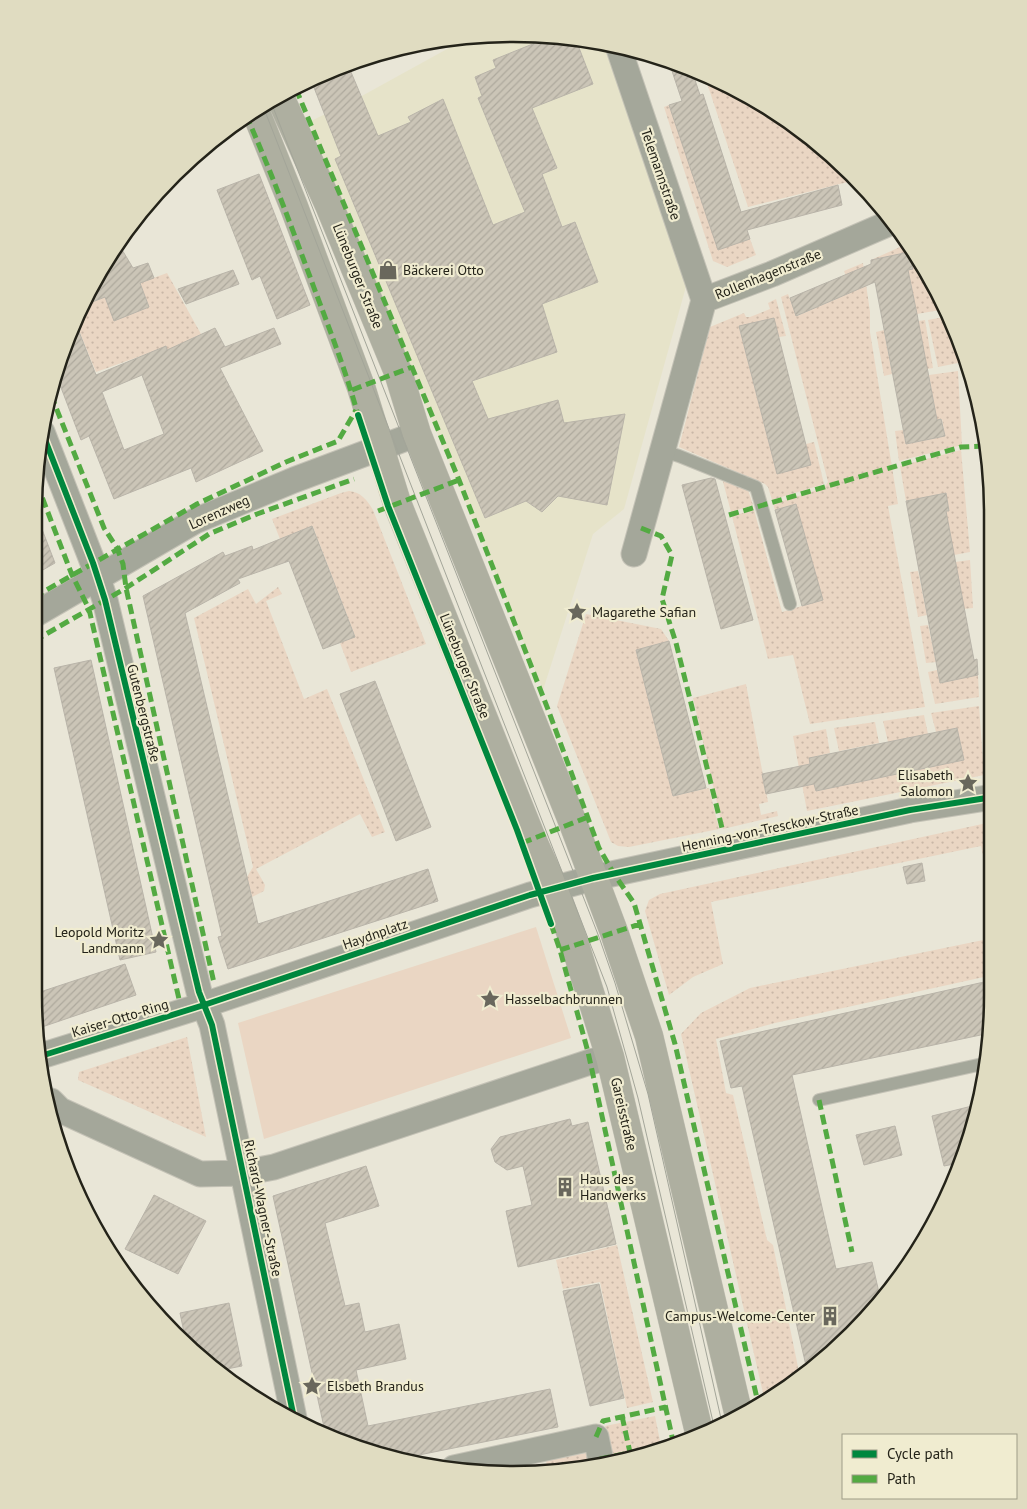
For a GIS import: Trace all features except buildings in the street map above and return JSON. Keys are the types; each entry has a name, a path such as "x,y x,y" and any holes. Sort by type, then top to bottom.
{"main road":[{"name":"Lüneburger Straße","path":"283,103 329,206 394,364 417,434 573,823 593,878"},
{"name":"Lüneburger Straße","path":"258,118 362,387 397,503 532,839 554,888"},
{"path":"593,878 649,1036 737,1409"},
{"name":"Gareisstraße","path":"554,888 575,945 610,1057 698,1429"}],"street":[{"name":"Telemannstraße","path":"621,56 704,300"},
{"name":"Rollenhagenstraße","path":"634,554 704,300 772,274 885,225"},
{"name":"Lorenzweg","path":"42,611 203,517 417,434"},
{"name":"Gutenbergstraße","path":"48,447 98,578 199,992 204,1005"},
{"name":"Henning-von-Tresckow-Straße","path":"554,888 910,810 985,798"},
{"name":"Haydnplatz","path":"204,1005 530,894 554,888"},
{"name":"Kaiser-Otto-Ring","path":"47,1054 204,1005"},
{"name":"Richard-Wagner-Straße","path":"204,1005 212,1025 293,1411"},
{"path":"57,1107 60,1110 200,1174 243,1173 274,1166 610,1057"},
{"path":"472,1464 596,1437 600,1458"}],"lane":[{"path":"663,451 756,487 790,604"},
{"path":"819,1100 979,1065"}],"shaded area":[{"path":"514,42 575,47 609,53 687,283 624,509 593,534 543,690 309,122 360,97 450,47"},
{"path":"707,84 775,122 824,159 849,182 748,207"},
{"path":"669,105 718,249 750,239 756,255 727,267 713,261 664,107"},
{"path":"901,247 905,253 871,260"},
{"path":"863,263 870,312 870,332 898,504 888,506 925,707 810,724 793,655 768,659 732,516 754,510 782,612 822,600 796,505 775,510 773,504 824,488 828,482 781,297 788,294 797,316 852,292 844,271"},
{"path":"911,263 938,310 917,314 908,270 913,269"},
{"path":"167,273 201,334 183,343 226,426 200,438 166,347 96,372 79,331 91,305 93,302 105,297 115,320 149,307 140,283"},
{"path":"776,299 786,336 779,337 773,318 739,327 777,473 806,444 814,442 824,484 772,500 768,487 765,484 679,447 710,327 744,313 746,317 750,317 770,309 768,303"},
{"path":"942,317 958,356 958,363 938,367 928,320"},
{"path":"925,320 933,368 927,369 918,321"},
{"path":"884,330 892,374 884,376 876,332"},
{"path":"958,371 962,445 899,461 895,431 903,430 906,444 945,436 942,419 937,420 929,375"},
{"path":"961,450 970,552 954,555 946,511 949,511 946,493 906,501 900,466"},
{"path":"722,478 748,490 753,505 731,512"},
{"path":"349,491 363,497 373,510 426,644 351,672 340,643 355,636 313,527 280,539 272,519"},
{"path":"970,560 973,608 964,609 955,562"},
{"path":"918,571 927,615 918,617 910,572"},
{"path":"278,587 282,594 266,601 304,699 327,689 385,832 372,837 360,814 256,869 265,885 264,891 252,897 247,877 253,867 194,618 248,589 256,604"},
{"path":"586,614 661,629 669,641 636,650 673,796 709,788 719,829 629,847 618,846 611,842 557,706"},
{"path":"928,625 936,662 926,663 920,626"},
{"path":"937,670 940,683 978,675 979,697 935,704 928,672"},
{"path":"746,684 768,802 759,804 761,815 777,811 778,816 723,829 693,698"},
{"path":"979,706 984,775 807,811 793,736 826,729 830,753 809,758 816,791 963,760 957,728 936,732 931,713"},
{"path":"924,715 928,734 888,742 883,721"},
{"path":"875,722 879,743 839,751 834,728"},
{"path":"985,823 985,863 981,846 711,902 723,964 693,977 669,995 645,911 649,900 660,894"},
{"path":"536,927 571,1038 264,1139 238,1023"},
{"path":"985,940 985,977 775,1023 716,1039 726,1093 733,1095 767,1240 773,1245 798,1367 798,1371 763,1394 681,1034 701,1013 750,988"},
{"path":"187,1037 206,1137 78,1080 79,1072"},
{"path":"617,1245 653,1402 627,1408 600,1282 563,1289 556,1260"},
{"path":"655,1416 660,1443 611,1456 605,1426"},
{"path":"591,1452 592,1459 547,1465 546,1461"}],"tram line":[{"path":"274,109 599,937 615,983 648,1094 721,1418"},
{"path":"266,113 607,987 638,1098 713,1422"}],"marked path":[{"path":"298,95 459,480 549,712 599,848 634,903 675,1044 757,1398"},
{"path":"250,124 297,242 337,350 358,415"},
{"path":"352,390 412,367"},
{"path":"56,407 104,528 117,548 123,564 126,588 214,983"},
{"path":"42,592 197,504 286,462 338,441 356,410"},
{"path":"729,515 961,447 979,446"},
{"path":"42,636 126,588 209,534 257,514 354,479"},
{"path":"378,511 459,480"},
{"path":"43,499 72,575 89,609 179,999"},
{"path":"641,528 661,536 672,555 662,599 676,643 723,832"},
{"path":"522,843 588,817"},
{"path":"551,924 588,1052 673,1439"},
{"path":"560,950 640,924"},
{"path":"819,1100 852,1252"},
{"path":"596,1437 603,1421 666,1407"},
{"path":"622,1416 630,1451"}],"cycle path":[{"path":"358,415 388,506 517,830 551,924"},
{"path":"48,447 93,563 105,600 199,992 212,1025 293,1411"},
{"path":"47,1054 204,1005 530,895 593,878 910,810 985,798"}],"place":[{"name":"Bäckerei Otto","path":"388,270"},
{"name":"Magarethe Safian","path":"577,612"},
{"name":"Elisabeth Salomon","path":"968,783"},
{"name":"Leopold Moritz Landmann","path":"159,940"},
{"name":"Hasselbachbrunnen","path":"490,999"},
{"name":"Haus des Handwerks","path":"565,1187"},
{"name":"Campus-Welcome-Center","path":"830,1316"},
{"name":"Elsbeth Brandus","path":"312,1386"}]}
